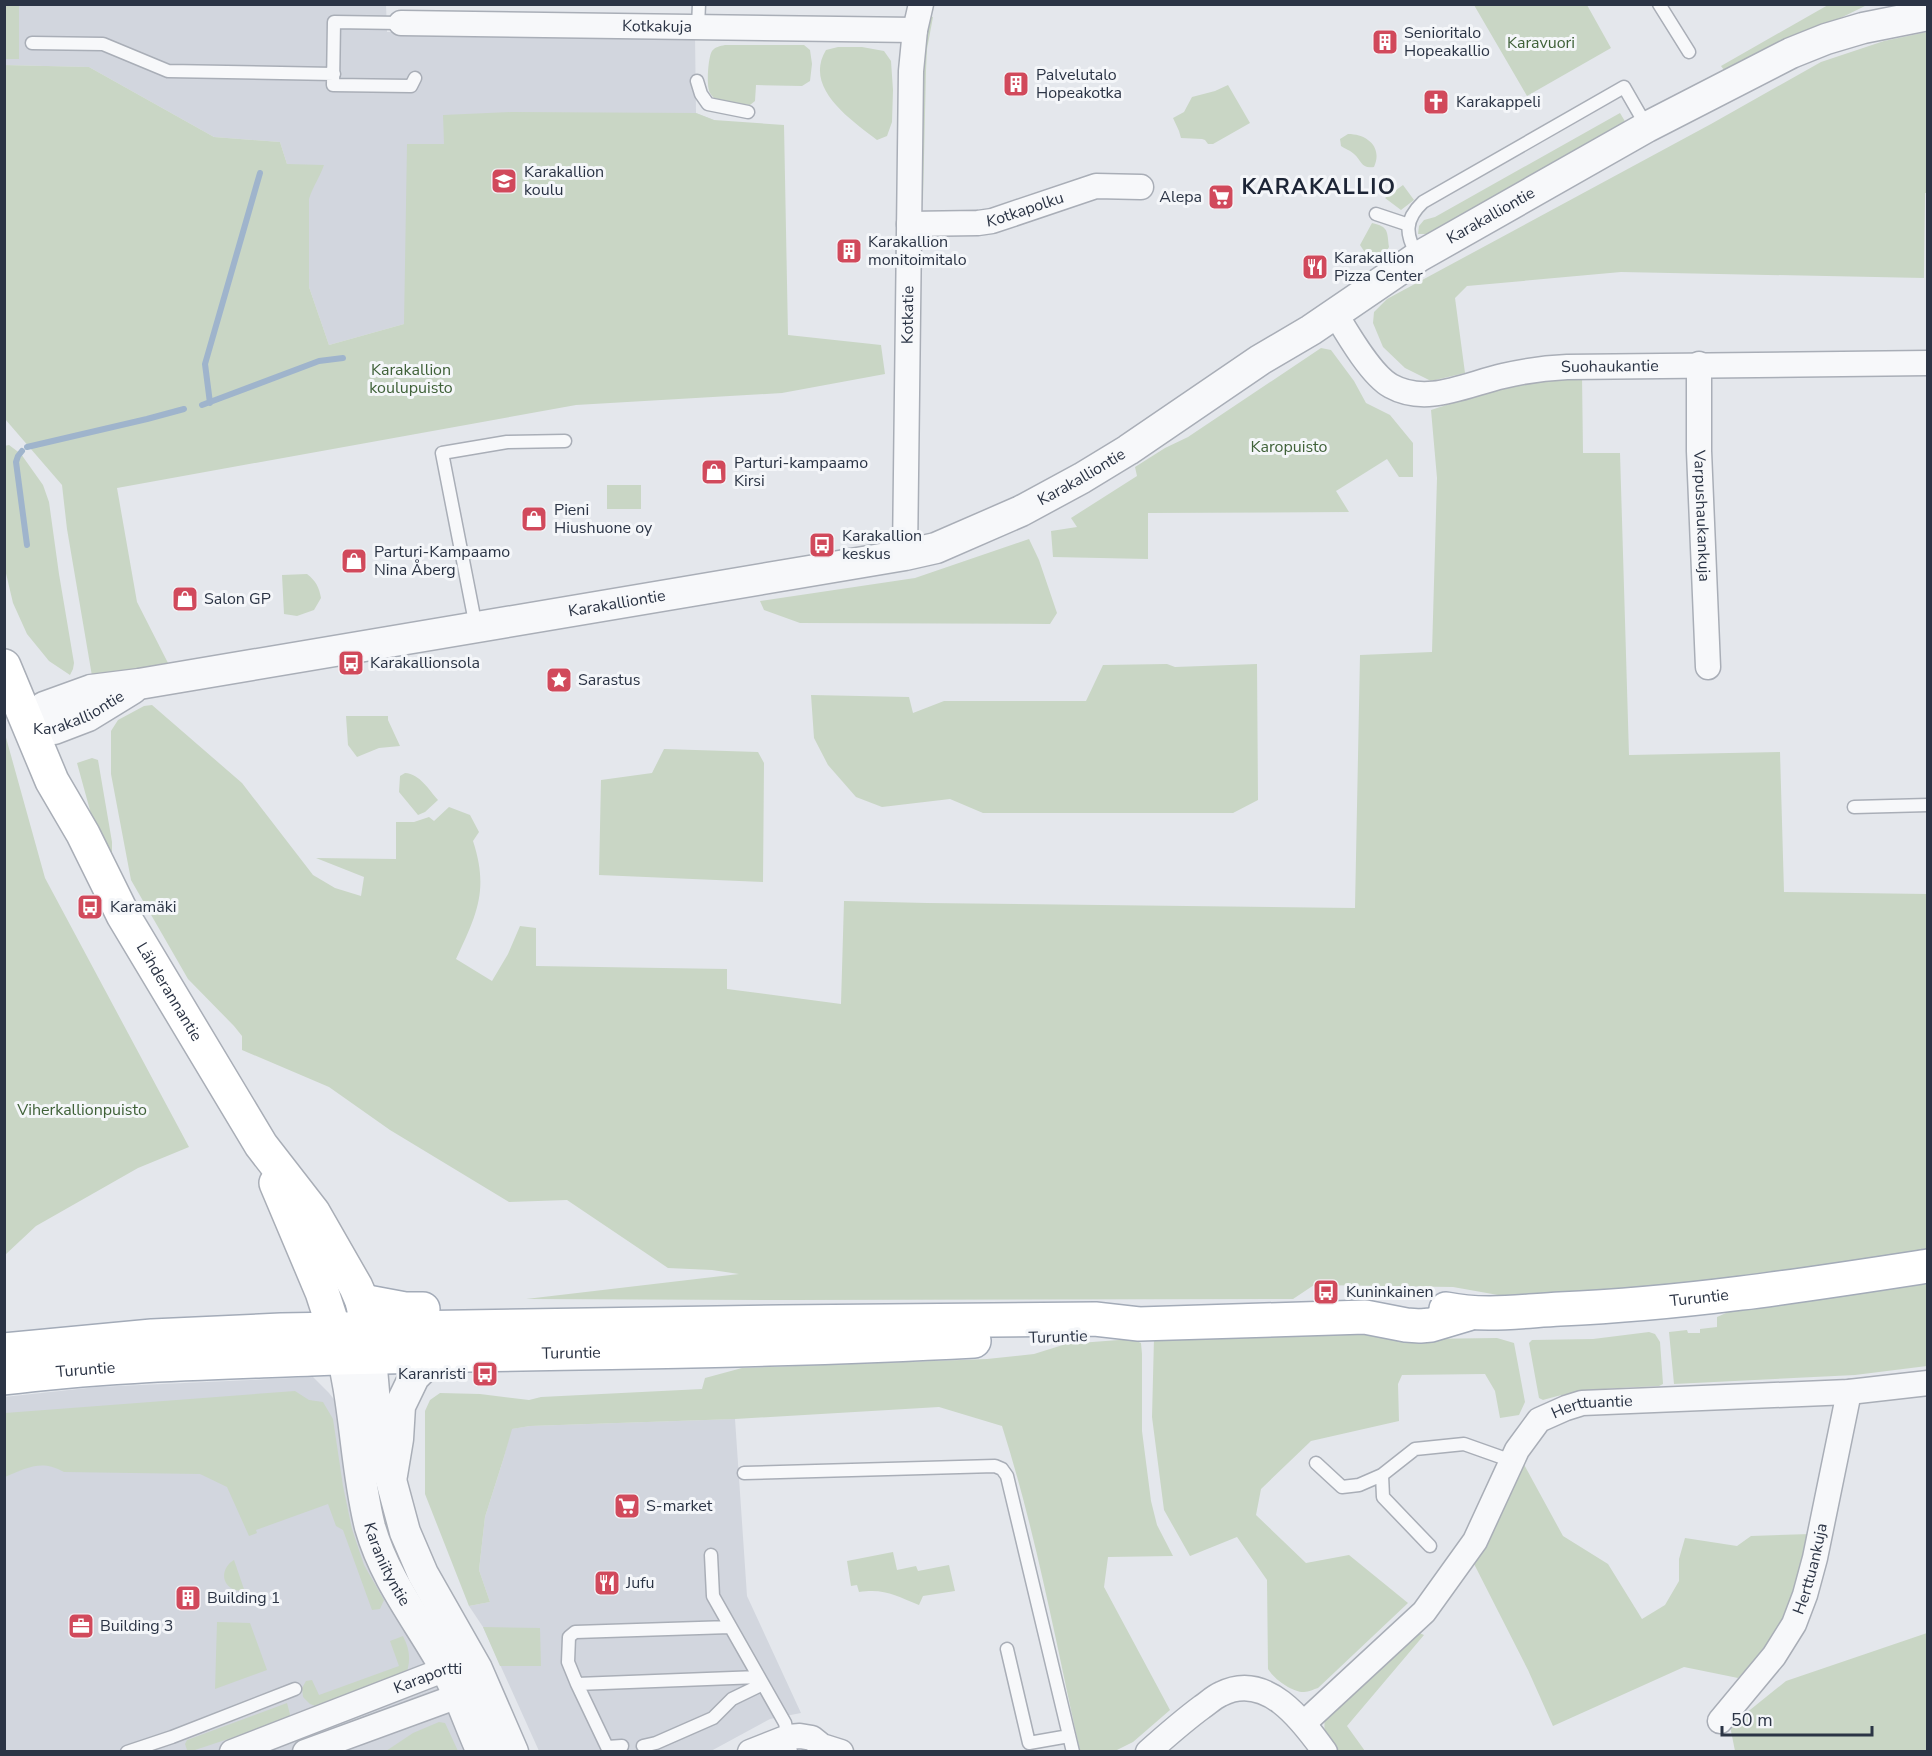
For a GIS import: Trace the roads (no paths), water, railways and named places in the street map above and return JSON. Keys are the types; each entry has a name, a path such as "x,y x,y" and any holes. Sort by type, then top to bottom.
{"main road":[{"name":"Lähderannantie","path":"4,642 23,664 42,722"},
{"name":"Lähderannantie","path":"4,666 68,762 83,834 123,915 261,1145 322,1292 356,1335"},
{"name":"Turuntie","path":"4,1350 152,1336 356,1335 781,1322 1095,1318 1139,1324 1365,1317 1420,1326 1468,1314 1596,1308 1687,1300 1928,1266"},
{"name":"Turuntie","path":"4,1378 158,1365 356,1335 435,1356 1096,1336 1139,1324"}],"street":[{"name":"Kotkatie","path":"905,555 911,71 915,30 921,4"},
{"name":"Kotkakuja","path":"401,23 698,15 915,30"},
{"name":"Karakalliontie","path":"42,722 91,690 477,628 936,548 1040,502 1128,450 1418,257 1647,127 1791,53 1863,28 1928,15"},
{"name":"Kotkapolku","path":"909,224 992,221 1096,186 1141,187"},
{"name":"Suohaukantie","path":"1335,313 1350,339 1374,369 1390,385 1410,393 1431,394 1452,390 1532,369 1618,365 1928,363"},
{"name":"Varpushaukankuja","path":"1699,364 1699,452 1707,667"},
{"name":"Karaniityntie","path":"356,1335 378,1438 392,1480 405,1532 423,1574 477,1670 513,1752"},
{"name":"Karaniityntie","path":"356,1335 362,1486 370,1527 393,1585 452,1683 482,1752"},
{"name":"Karaniityntie","path":"392,1480 400,1406 414,1377 435,1356"},
{"name":"Herttuantie","path":"1304,1724 1424,1612 1475,1541 1517,1449 1539,1420 1582,1402 1849,1392 1928,1383"},
{"name":"Herttuankuja","path":"1720,1721 1774,1656 1794,1624 1815,1558 1849,1392"},
{"name":"Karaportti","path":"305,1752 477,1670"},
{"name":"Karaportti","path":"232,1752 452,1683"},
{"path":"1148,1752 1188,1718 1222,1694 1241,1688 1262,1690 1273,1696 1304,1724 1325,1752"},
{"path":"750,1752 812,1738 826,1750"}],"lane":[{"path":"1659,4 1689,52"},
{"path":"1669,23 1671,4"},
{"path":"401,23 334,22 333,85 411,86 415,78"},
{"path":"32,43 103,44 168,71 334,74"},
{"path":"697,81 701,94 708,104 748,112"},
{"path":"1418,257 1408,240 1409,225 1420,205 1624,87 1647,127"},
{"path":"1376,214 1409,225"},
{"path":"477,628 442,453 507,442 565,441"},
{"path":"1854,807 1928,805"},
{"path":"1316,1463 1342,1487 1359,1485 1382,1475 1415,1449 1464,1444 1512,1461"},
{"path":"744,1473 995,1466 1002,1469 1007,1476 1073,1752"},
{"path":"1382,1475 1383,1497 1430,1546"},
{"path":"711,1555 712,1596 785,1723 790,1744"},
{"path":"622,1746 607,1747 568,1662 569,1637 575,1632 730,1627"},
{"path":"1007,1649 1029,1743 1069,1736"},
{"path":"577,1684 761,1681"},
{"path":"643,1746 656,1743 712,1718 732,1699 761,1681"},
{"path":"127,1752 295,1689"}],"waterway":[{"path":"210,403 205,364 260,173"},
{"path":"202,405 319,361 343,358"},
{"path":"27,447 184,409"},
{"path":"22,451 16,462 27,545"}],"place":[{"name":"Senioritalo Hopeakallio","path":"1385,42"},
{"name":"Palvelutalo Hopeakotka","path":"1016,84"},
{"name":"Karakappeli","path":"1436,102"},
{"name":"Karakallion koulu","path":"504,181"},
{"name":"Alepa","path":"1221,197"},
{"name":"Karakallion monitoimitalo","path":"849,251"},
{"name":"Karakallion Pizza Center","path":"1315,267"},
{"name":"Parturi-kampaamo Kirsi","path":"714,472"},
{"name":"Pieni Hiushuone oy","path":"534,519"},
{"name":"Karakallion keskus","path":"822,545"},
{"name":"Parturi-Kampaamo Nina Åberg","path":"354,561"},
{"name":"Salon GP","path":"185,599"},
{"name":"Karakallionsola","path":"351,663"},
{"name":"Sarastus","path":"559,680"},
{"name":"Karamäki","path":"90,907"},
{"name":"Kuninkainen","path":"1326,1292"},
{"name":"Karanristi","path":"485,1374"},
{"name":"S-market","path":"627,1506"},
{"name":"Jufu","path":"607,1583"},
{"name":"Building 1","path":"188,1598"},
{"name":"Building 3","path":"81,1626"}],"district":[{"name":"KARAKALLIO","path":"1319,187"}],"park label":[{"name":"Karavuori","path":"1541,43"},
{"name":"Karakallion koulupuisto","path":"411,379"},
{"name":"Karopuisto","path":"1289,447"},
{"name":"Viherkallionpuisto","path":"82,1110"}]}
